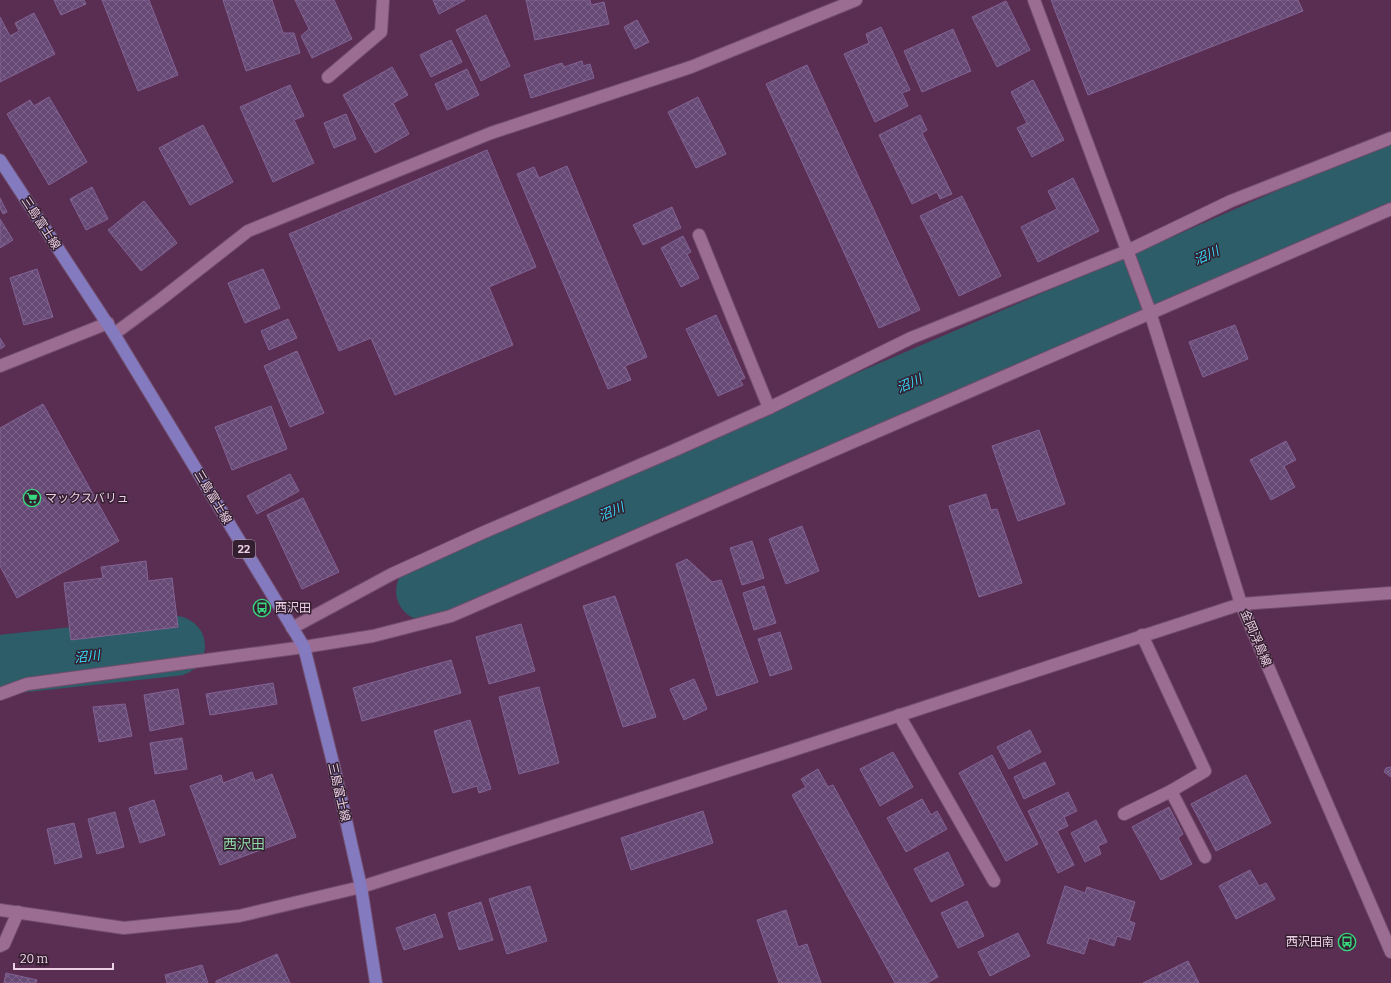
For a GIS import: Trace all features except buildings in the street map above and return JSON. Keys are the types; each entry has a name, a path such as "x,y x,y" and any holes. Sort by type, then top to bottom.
{"main road":[{"name":"三島富士線","path":"0,160 108,323 304,647 336,774 361,887 376,983"}],"street":[{"path":"328,77 380,32 383,0"},
{"path":"114,334 248,231 491,133 691,67 856,0"},
{"name":"金岡浮島線","path":"1034,0 1126,251 1150,312 1241,604 1391,952"},
{"path":"292,628 392,574 482,532 675,450 769,408 911,338 1126,251 1231,201 1391,138"},
{"path":"0,694 27,684 304,647 373,636 451,616 1150,312 1391,209"},
{"path":"699,235 769,408"},
{"path":"0,366 108,323"},
{"path":"0,910 124,928 239,916 361,887 781,754 1142,635 1241,604 1391,593"},
{"path":"1124,814 1205,771 1142,635"},
{"path":"899,715 994,881"},
{"path":"1171,790 1205,857"},
{"path":"0,946 4,944 18,912"}],"waterway":[{"name":"沼川","path":"426,591 1176,268 1391,173"},
{"name":"沼川","path":"0,667 8,664 175,646"}],"place":[{"name":"マックスバリュ","path":"32,498"},
{"name":"西沢田","path":"262,608"},
{"name":"西沢田南","path":"1347,942"}],"district":[{"name":"西沢田","path":"244,844"}]}
